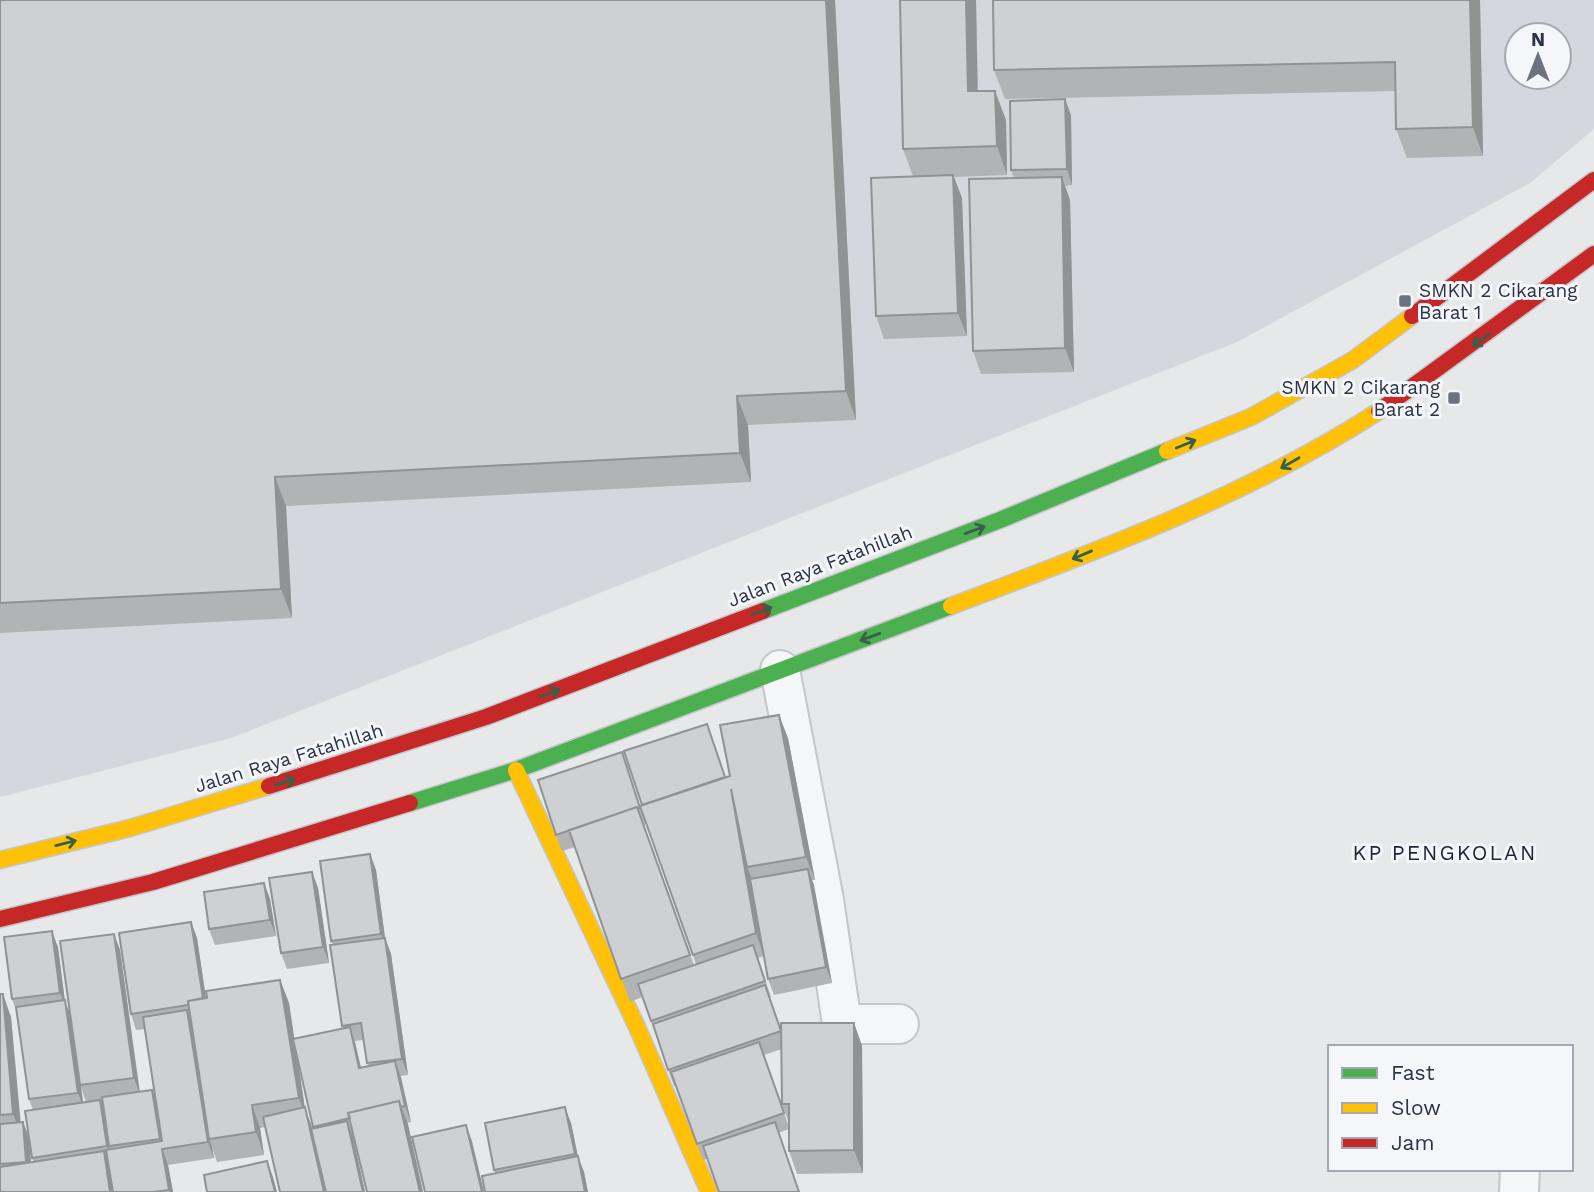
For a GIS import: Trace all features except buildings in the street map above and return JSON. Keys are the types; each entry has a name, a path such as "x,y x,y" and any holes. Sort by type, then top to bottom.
{"main road":[{"name":"Jalan Raya Fatahillah","path":"0,860 130,828 301,777 486,717 1000,520 1251,417 1353,360 1594,180"},
{"path":"0,919 153,882 516,770 1044,571 1264,478 1377,413 1486,336 1594,254"},
{"path":"516,770 637,1027 709,1192"}],"street":[{"path":"780,670 824,900 842,1024 899,1024"},
{"path":"1519,1192 1520,1171"}],"shaded area":[{"path":"0,0 1594,0 1594,129 1530,183 1237,342 231,738 0,797"}],"traffic: fast":[{"path":"763,611 1000,520 1167,451"},
{"path":"410,803 516,770 951,606"}],"traffic: slow":[{"path":"1167,451 1251,417 1353,360 1412,316"},
{"path":"951,606 1116,543 1225,496 1329,442 1379,411"},
{"path":"516,770 637,1027 709,1192"},
{"path":"0,860 130,828 269,786"}],"traffic: jam":[{"path":"1412,316 1594,180"},
{"path":"1379,411 1594,254"},
{"path":"269,786 486,717 763,611"},
{"path":"0,919 153,882 410,803"}],"place":[{"name":"SMKN 2 Cikarang Barat 1","path":"1405,301"},
{"name":"SMKN 2 Cikarang Barat 2","path":"1454,398"}],"district":[{"name":"KP PENGKOLAN","path":"1445,852"}]}
